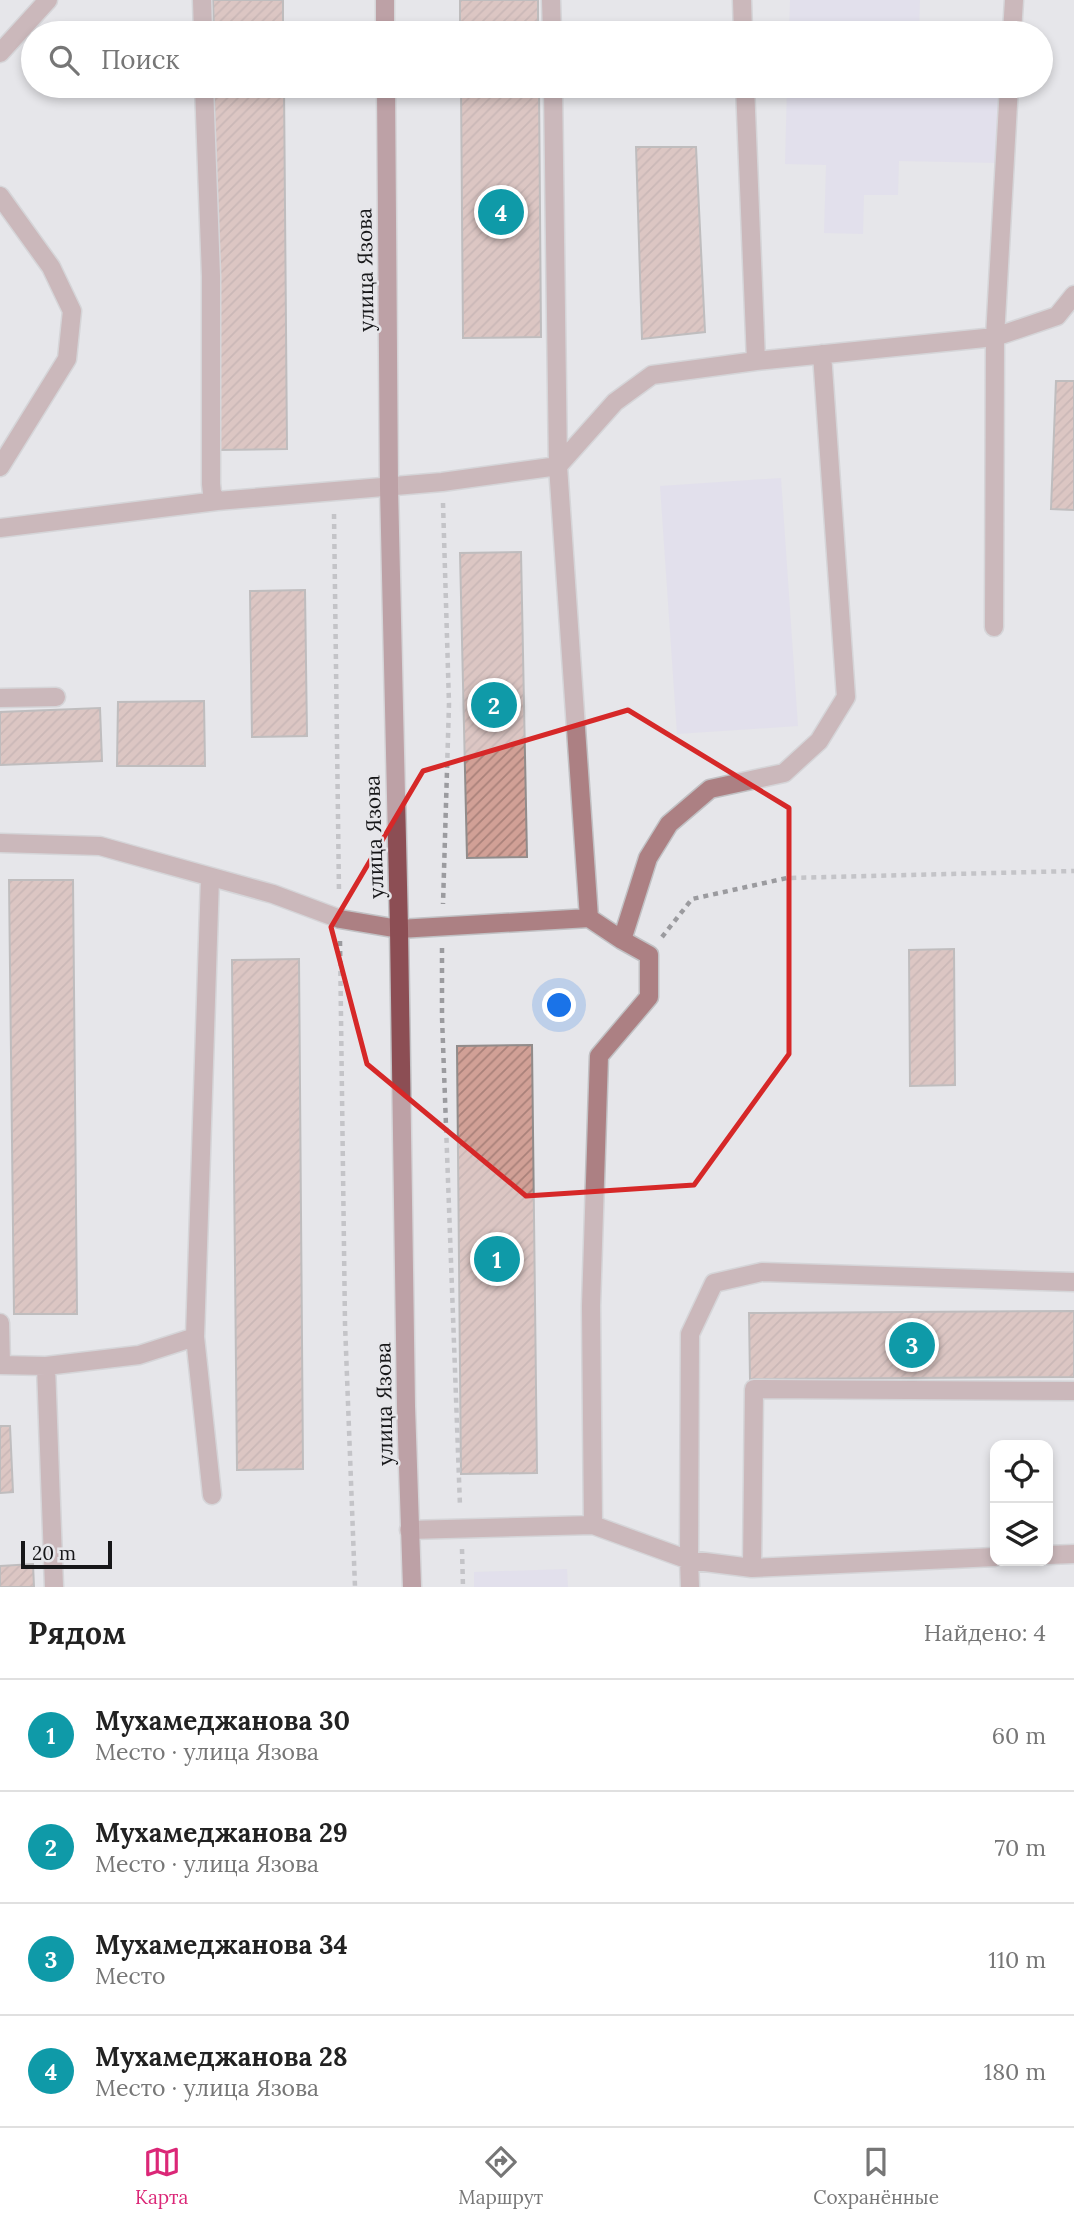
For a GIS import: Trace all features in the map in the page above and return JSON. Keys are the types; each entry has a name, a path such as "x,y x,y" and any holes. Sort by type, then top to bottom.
{"street":[{"path":"385,0 385,21"},
{"name":"улица Язова","path":"386,98 389,487 412,1587"}],"lane":[{"path":"29,21 48,0"},
{"path":"202,0 203,21"},
{"path":"551,0 552,21"},
{"path":"742,0 743,21"},
{"path":"1013,21 1014,0"},
{"path":"0,54 21,30"},
{"path":"204,98 211,276 211,484 217,501"},
{"path":"553,98 558,466 589,918"},
{"path":"745,98 756,361"},
{"path":"994,627 995,337 1008,98"},
{"path":"0,197 51,267 72,311 67,359 0,467"},
{"path":"0,528 217,501 442,482 558,466 615,401 652,375 756,361 995,337 1057,316 1074,295"},
{"path":"622,940 648,858 668,824 710,789 784,772 819,741 846,698 822,354"},
{"path":"0,698 56,697"},
{"path":"0,843 100,846 273,894 340,919 399,929 589,918 649,955 649,997 599,1056 591,1306 593,1525"},
{"path":"210,878 195,1337 212,1495"},
{"path":"690,1587 690,1334 714,1283 762,1272 1074,1282"},
{"path":"0,1323 0,1365 46,1366 139,1355 195,1337"},
{"path":"46,1366 54,1587"},
{"path":"751,1568 754,1389 1074,1391"},
{"path":"409,1530 593,1525 689,1560 751,1568 990,1557"},
{"path":"1053,1555 1074,1554"}],"path":[{"path":"442,482 449,704 442,1017 463,1587"},
{"path":"333,492 345,1325 355,1587"},
{"path":"649,955 692,899 786,878 1074,871"}],"highlighted area":[{"path":"628,710 789,808 789,1054 694,1185 526,1196 367,1064 331,927 423,771"}],"shaded area":[{"path":"790,0 920,0 919,21 789,21"},
{"path":"787,98 999,98 997,163 899,161 898,195 864,195 863,234 824,233 826,165 785,164"},
{"path":"781,478 798,726 677,734 660,486"},
{"path":"567,1569 568,1587 474,1587 474,1572"}],"building":[{"path":"213,0 283,0 283,21 214,21"},
{"path":"460,0 538,0 538,21 460,21"},
{"path":"214,98 284,98 287,449 218,450"},
{"path":"461,98 539,98 541,337 463,338"},
{"path":"636,147 696,147 705,332 642,339"},
{"path":"1056,381 1074,381 1074,510 1051,509"},
{"path":"521,552 527,857 467,858 460,553"},
{"path":"305,590 307,736 252,737 250,591"},
{"path":"204,701 205,766 117,766 118,702"},
{"path":"100,708 102,761 0,765 0,712"},
{"path":"9,880 73,880 77,1314 14,1314"},
{"path":"954,949 955,1085 910,1086 909,950"},
{"path":"299,959 303,1469 237,1470 232,960"},
{"path":"532,1045 537,1473 461,1474 457,1046"},
{"path":"1074,1311 1074,1377 750,1379 749,1313"},
{"path":"0,1426 10,1426 13,1492 0,1493"},
{"path":"33,1564 34,1587 0,1587 0,1566"}],"place":[{"name":"Мухамеджанова 28","path":"501,212"},
{"name":"Мухамеджанова 29","path":"494,705"},
{"name":"Мухамеджанова 30","path":"497,1259"},
{"name":"Мухамеджанова 34","path":"912,1345"}]}
